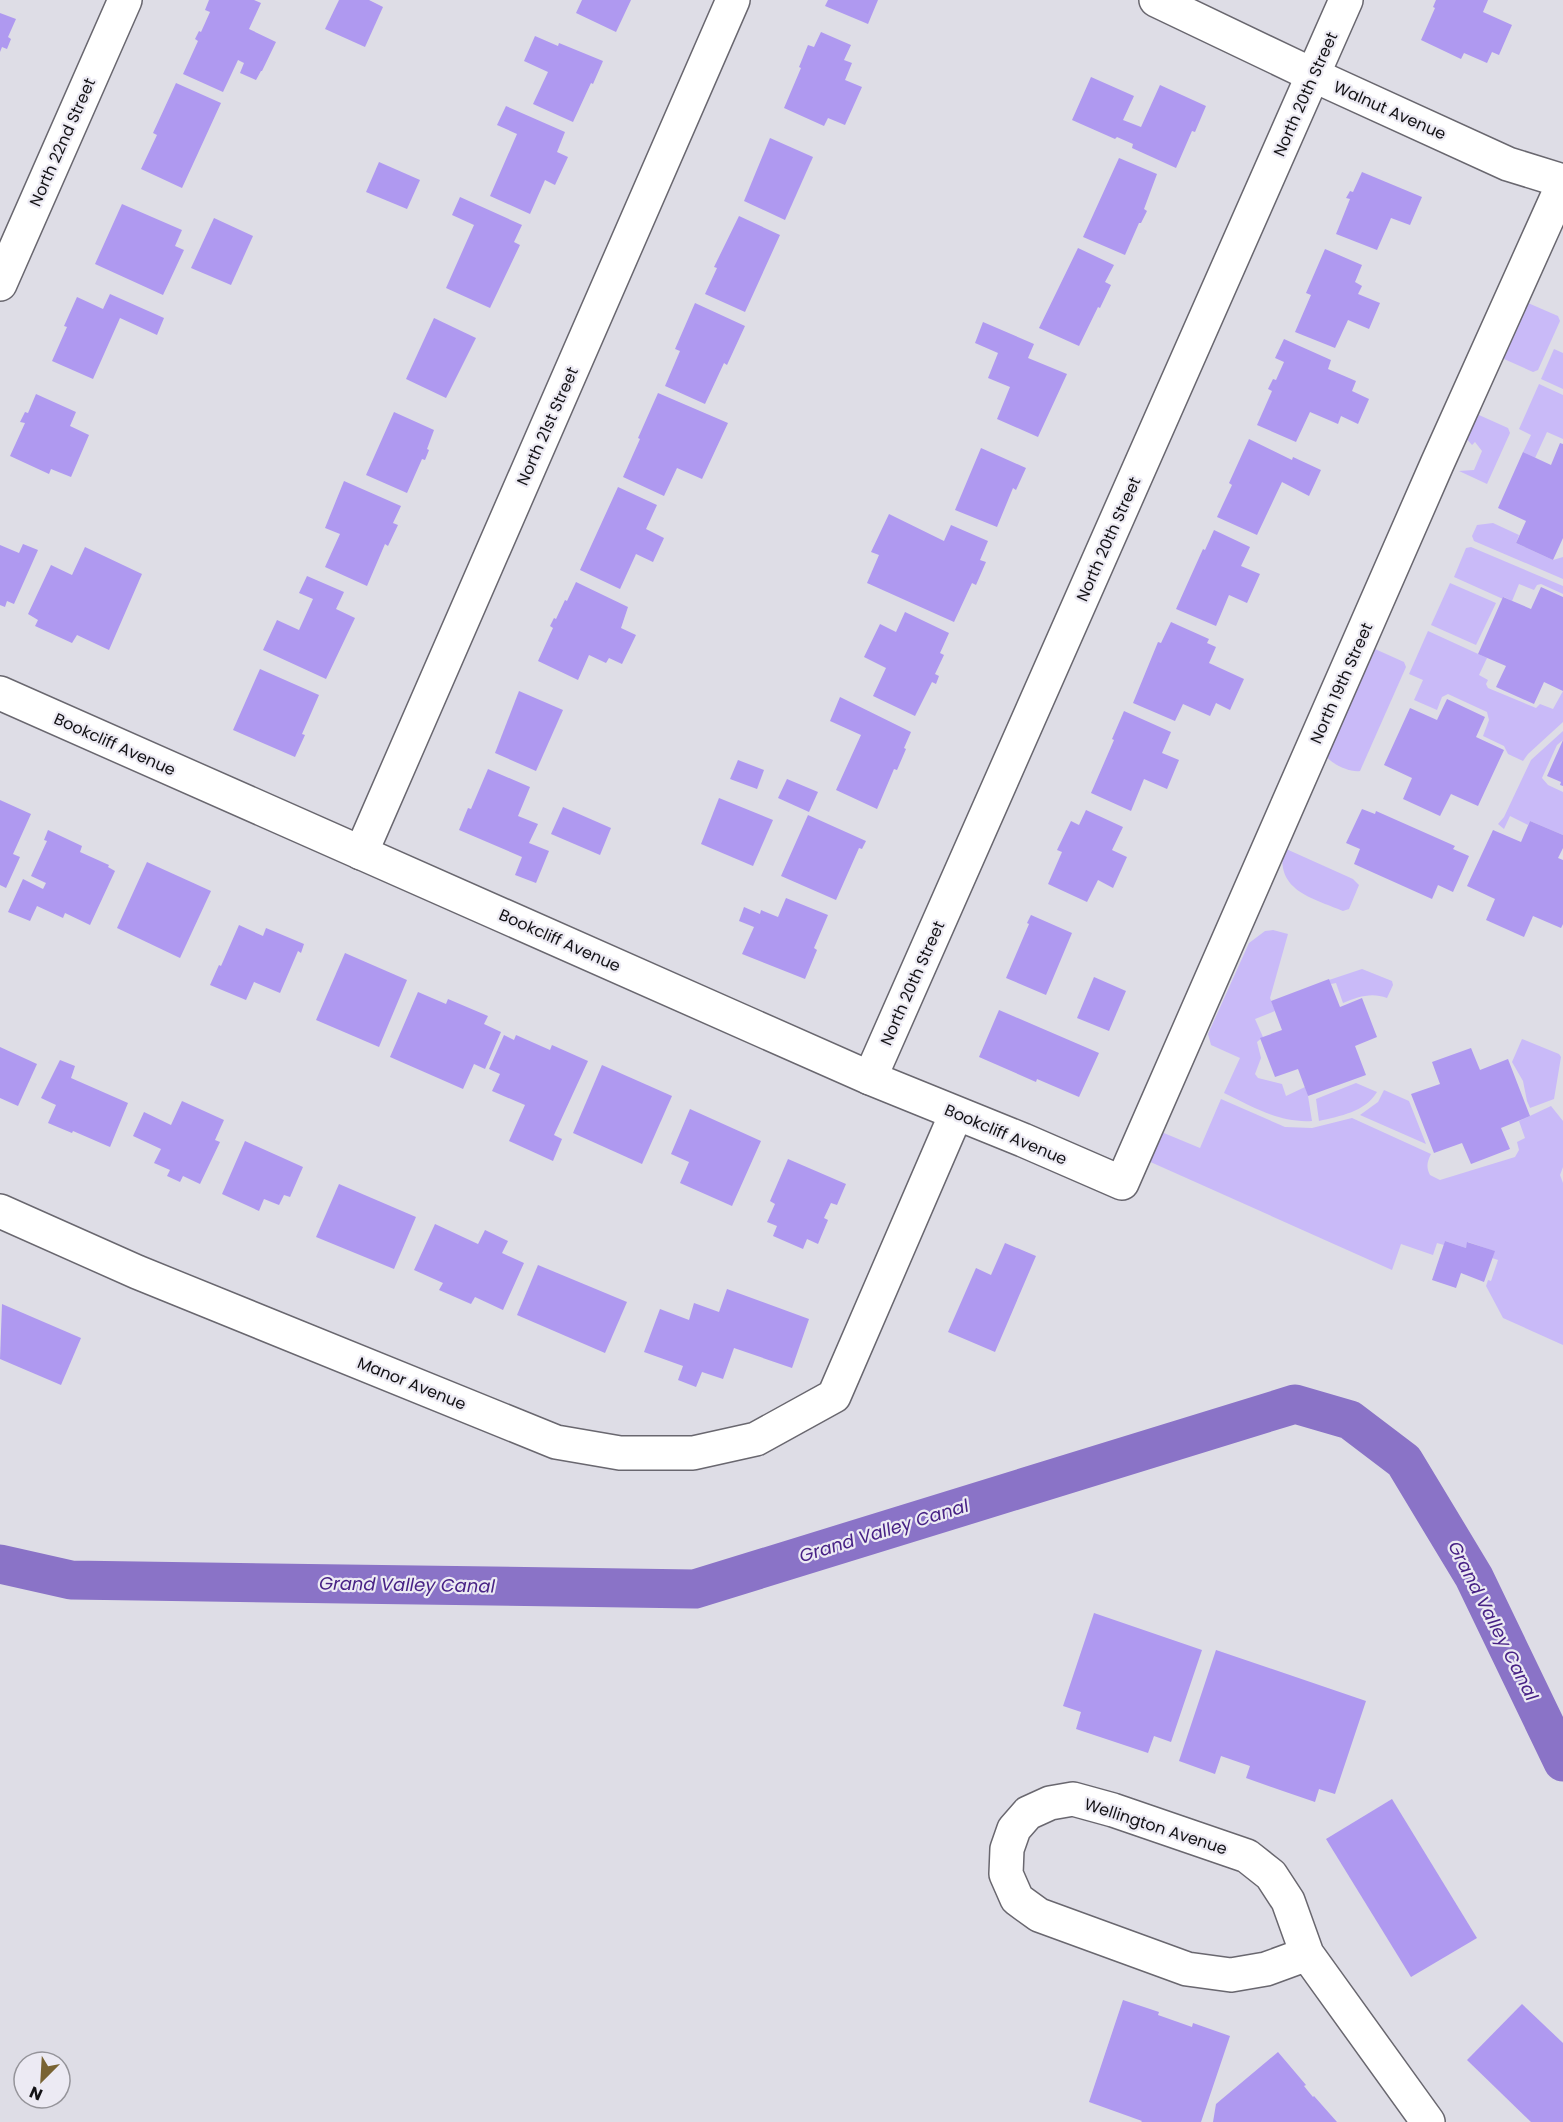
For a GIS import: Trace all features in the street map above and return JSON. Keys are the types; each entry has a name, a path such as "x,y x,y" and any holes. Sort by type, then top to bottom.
{"street":[{"name":"North 22nd Street","path":"0,284 125,0"},
{"name":"North 21st Street","path":"361,853 733,0"},
{"name":"Walnut Avenue","path":"1156,0 1508,164 1563,182"},
{"name":"North 20th Street","path":"870,1078 1346,0"},
{"name":"North 19th Street","path":"1122,1183 1441,454 1563,182"},
{"name":"Bookcliff Avenue","path":"0,693 870,1078 1122,1183"},
{"name":"Manor Avenue","path":"0,1211 137,1272 556,1442 620,1453 693,1453 756,1439 834,1396 956,1114"},
{"name":"Wellington Avenue","path":"1307,1954 1266,1969 1231,1975 1187,1969 1039,1915 1017,1899 1006,1874 1007,1849 1014,1829 1028,1813 1050,1803 1073,1799 1113,1810 1247,1856 1271,1875 1288,1901 1307,1954 1428,2122"}],"shaded area":[{"path":"1528,303 1558,316 1560,321 1538,370 1533,372 1504,359 1501,354 1523,305"},
{"path":"1554,349 1563,353 1563,389 1541,379"},
{"path":"1539,384 1563,395 1563,439 1547,432 1535,458 1523,452 1531,435 1519,429"},
{"path":"1479,415 1508,428 1510,433 1487,484 1459,471 1474,470 1482,451 1475,442 1472,445 1465,437 1473,418"},
{"path":"1493,523 1519,535 1516,543 1553,560 1563,557 1563,579 1474,541 1472,536 1477,525"},
{"path":"1471,547 1563,586 1563,594 1541,584 1537,585 1534,590 1519,584 1512,601 1454,577 1466,548"},
{"path":"1450,583 1496,603 1476,645 1431,625"},
{"path":"1428,631 1487,658 1479,675 1488,680 1486,684 1488,688 1536,708 1540,704 1553,709 1563,691 1563,722 1523,761 1508,754 1504,746 1483,736 1489,720 1487,712 1448,694 1442,697 1437,710 1414,700 1423,680 1409,674"},
{"path":"1375,649 1404,662 1406,667 1360,771 1356,771 1335,764 1325,754 1372,650"},
{"path":"1563,731 1563,740 1557,745 1542,778 1548,785 1563,792 1563,835 1530,821 1528,825 1510,816 1504,829 1498,824 1504,817 1531,760"},
{"path":"1284,848 1353,879 1359,885 1349,909 1343,911 1319,902 1290,883 1282,862"},
{"path":"1273,930 1288,934 1270,998 1275,1011 1255,1019 1263,1037 1257,1042 1261,1058 1255,1074 1258,1078 1282,1084 1286,1096 1305,1087 1312,1121 1277,1117 1224,1093 1240,1058 1211,1045 1208,1034 1249,943 1265,931"},
{"path":"1362,969 1392,981 1393,985 1387,998 1370,995 1343,1003 1336,983 1331,984 1329,980"},
{"path":"1522,1039 1559,1054 1561,1057 1554,1099 1530,1108 1523,1081 1512,1062"},
{"path":"1356,1083 1377,1092 1359,1109 1319,1121 1316,1099"},
{"path":"1384,1090 1409,1101 1426,1144 1360,1115 1378,1102"},
{"path":"1221,1099 1285,1127 1312,1128 1352,1118 1431,1154 1428,1164 1430,1175 1440,1180 1515,1157 1519,1150 1517,1142 1525,1138 1519,1121 1551,1106 1563,1121 1563,1167 1560,1175 1563,1183 1563,1345 1503,1318 1486,1286 1488,1280 1491,1281 1498,1260 1492,1258 1494,1251 1468,1242 1466,1248 1445,1241 1444,1245 1437,1243 1433,1255 1401,1244 1392,1270 1146,1160 1159,1131 1200,1148"}],"building":[{"path":"209,0 254,0 261,3 249,29 276,42 256,80 240,73 244,63 238,60 223,92 183,74 198,41 195,39 199,31 201,32 210,12 205,10"},
{"path":"339,0 369,0 383,7 365,47 325,29"},
{"path":"582,0 631,0 616,32 576,13"},
{"path":"828,0 878,0 868,24 825,6"},
{"path":"1436,0 1488,0 1483,12 1512,25 1499,55 1492,52 1487,63 1464,53 1461,59 1421,40 1435,8 1433,7"},
{"path":"0,13 16,19 8,37 11,39 7,49 2,47 0,52"},
{"path":"821,32 851,45 844,60 852,63 845,80 862,87 845,125 828,118 824,126 784,108 808,45 814,47"},
{"path":"535,36 603,61 573,122 533,104 548,72 524,61"},
{"path":"1091,77 1134,96 1123,120 1141,127 1160,85 1206,106 1176,168 1132,148 1133,144 1117,137 1115,139 1072,120"},
{"path":"176,83 221,103 182,188 141,169 157,135 153,133"},
{"path":"506,106 565,132 557,152 568,157 555,185 545,180 530,214 490,196 517,134 497,125"},
{"path":"770,138 813,157 785,220 744,201"},
{"path":"1119,158 1157,174 1144,209 1147,211 1125,255 1083,237"},
{"path":"379,162 420,180 407,209 366,192"},
{"path":"1362,172 1422,197 1410,225 1391,218 1377,250 1336,234 1350,199 1346,198 1350,191 1353,192"},
{"path":"460,197 522,225 514,242 520,245 490,308 446,288 474,225 452,215"},
{"path":"122,204 182,230 175,246 184,250 163,295 95,264"},
{"path":"739,216 780,235 745,312 705,294 717,268 714,267"},
{"path":"214,218 253,236 231,285 191,268"},
{"path":"1078,248 1114,265 1105,282 1111,285 1079,346 1039,328"},
{"path":"1325,249 1362,265 1355,282 1362,286 1358,294 1380,303 1369,329 1348,320 1335,348 1295,332 1311,295 1306,293"},
{"path":"110,294 164,318 157,335 120,318 93,379 52,361 77,297 103,309"},
{"path":"695,303 745,326 727,365 724,363 705,404 665,386 680,351 675,349"},
{"path":"434,318 476,338 446,398 406,379"},
{"path":"983,322 1034,344 1028,358 1067,374 1038,437 997,419 1010,387 988,378 998,353 975,343"},
{"path":"1284,339 1331,360 1328,369 1356,381 1352,391 1369,399 1358,424 1341,416 1338,424 1310,412 1296,442 1257,425 1272,391 1268,389 1273,379 1276,380 1284,362 1275,358"},
{"path":"658,393 728,423 702,479 677,468 664,496 623,477"},
{"path":"36,394 76,412 70,426 89,435 71,477 51,469 49,474 10,456 25,423 20,422 25,412 28,413"},
{"path":"394,412 434,430 425,460 422,459 407,493 366,475"},
{"path":"1249,439 1292,460 1293,457 1321,470 1309,496 1282,482 1257,535 1217,517 1232,485 1229,483"},
{"path":"1560,443 1563,444 1563,538 1553,560 1516,543 1526,521 1498,508 1523,452 1551,465"},
{"path":"981,448 1026,468 1016,490 1013,488 997,527 955,510"},
{"path":"344,481 401,506 393,523 398,525 388,546 385,544 367,586 325,567 340,534 325,528"},
{"path":"618,487 657,505 646,529 664,538 653,562 636,554 620,589 580,570"},
{"path":"889,514 944,541 951,525 988,541 980,560 986,562 976,585 972,583 954,622 867,583 879,555 871,552"},
{"path":"1214,530 1250,547 1241,566 1260,574 1247,603 1229,595 1216,626 1176,609"},
{"path":"23,544 38,550 14,604 7,601 5,607 0,605 0,545 19,553"},
{"path":"85,547 142,574 109,650 77,635 72,643 35,626 38,620 28,614 51,565 72,575"},
{"path":"307,576 344,592 336,609 355,618 326,679 263,650 277,620 299,630 313,599 299,593"},
{"path":"576,582 628,607 621,628 636,635 622,664 609,658 606,663 589,655 578,680 538,661 553,628 550,626 565,600 567,601"},
{"path":"1541,587 1563,597 1563,691 1544,682 1534,704 1496,687 1506,666 1478,654 1503,597 1531,609"},
{"path":"905,612 949,633 940,653 944,655 935,674 939,676 936,684 932,682 915,716 873,696 886,668 864,657 880,624 896,632"},
{"path":"1171,622 1209,639 1207,643 1216,647 1209,663 1244,679 1230,710 1216,703 1210,716 1183,704 1175,721 1133,703 1158,642 1161,643"},
{"path":"260,669 319,695 295,757 233,730"},
{"path":"519,691 563,710 536,771 495,753"},
{"path":"840,697 911,732 897,770 894,769 877,809 836,790 861,735 830,721"},
{"path":"1447,699 1485,717 1476,737 1504,750 1478,806 1451,794 1440,816 1403,799 1412,778 1384,765 1410,708 1437,720"},
{"path":"1124,711 1171,732 1162,753 1179,760 1167,789 1144,779 1131,811 1091,793"},
{"path":"1563,740 1563,786 1560,785 1561,782 1547,776"},
{"path":"738,760 764,770 757,789 730,779"},
{"path":"488,769 530,787 518,816 538,824 529,843 549,851 536,883 515,875 522,857 459,830 468,808 471,809"},
{"path":"787,779 818,792 809,812 778,798"},
{"path":"719,798 773,820 753,866 701,844"},
{"path":"0,800 31,814 13,854 20,857 6,888 0,885"},
{"path":"563,807 611,828 600,855 551,834"},
{"path":"1362,809 1375,814 1376,811 1455,846 1453,849 1469,856 1453,892 1438,885 1432,899 1354,864 1360,849 1346,843"},
{"path":"1086,810 1123,827 1112,850 1127,857 1113,888 1098,880 1087,902 1048,884 1062,852 1057,850 1071,821 1079,825"},
{"path":"808,815 866,841 862,849 859,848 836,900 781,876"},
{"path":"1530,821 1563,835 1563,848 1558,858 1563,860 1563,924 1561,928 1533,916 1524,937 1486,920 1495,899 1467,886 1493,830 1521,842"},
{"path":"48,830 82,846 80,852 109,865 108,867 115,871 90,925 65,913 63,918 37,906 30,921 8,912 23,879 43,889 46,883 31,876 47,841 44,840"},
{"path":"147,862 211,891 180,958 117,928"},
{"path":"786,898 828,915 814,948 817,950 805,979 742,954 754,927 739,921 744,907 760,914 761,910 778,917"},
{"path":"1031,915 1072,933 1046,995 1006,978"},
{"path":"239,925 263,936 266,928 304,944 301,953 298,951 280,993 254,982 246,1000 210,985"},
{"path":"345,953 407,980 379,1047 316,1020"},
{"path":"1094,977 1126,991 1109,1031 1077,1018"},
{"path":"1329,979 1340,1007 1362,998 1377,1037 1355,1046 1366,1075 1308,1096 1298,1069 1275,1077 1260,1038 1282,1030 1271,1001"},
{"path":"418,992 446,1004 448,999 488,1016 484,1024 501,1032 485,1069 474,1064 463,1089 390,1057"},
{"path":"999,1010 1099,1053 1079,1097 1037,1079 1036,1082 979,1057"},
{"path":"504,1035 514,1040 516,1035 550,1050 552,1045 588,1061 554,1135 562,1139 553,1161 509,1141 525,1105 492,1091 500,1074 489,1069"},
{"path":"0,1047 37,1064 18,1106 0,1098"},
{"path":"1471,1048 1480,1070 1508,1059 1530,1116 1501,1128 1510,1149 1471,1164 1462,1143 1434,1153 1411,1094 1440,1084 1432,1062"},
{"path":"60,1060 75,1066 71,1078 128,1103 110,1147 48,1123 56,1105 41,1098"},
{"path":"602,1065 672,1096 642,1164 573,1133"},
{"path":"182,1101 224,1120 215,1140 220,1142 200,1184 183,1176 180,1182 167,1176 170,1170 154,1163 161,1149 133,1136 144,1112 171,1125"},
{"path":"690,1109 761,1141 732,1206 680,1183 689,1162 671,1154"},
{"path":"245,1141 303,1167 290,1197 284,1195 279,1205 264,1199 259,1211 222,1194"},
{"path":"788,1159 846,1184 837,1205 831,1203 824,1218 828,1220 818,1244 807,1239 803,1249 773,1236 777,1226 767,1222 775,1204 770,1201"},
{"path":"339,1184 416,1217 394,1269 316,1237"},
{"path":"435,1224 478,1244 485,1230 508,1241 502,1253 524,1263 503,1310 475,1297 471,1304 439,1290 443,1283 414,1270"},
{"path":"1445,1241 1466,1248 1467,1242 1495,1251 1484,1282 1461,1273 1456,1288 1432,1280"},
{"path":"1005,1243 1036,1256 995,1352 948,1332 976,1268 991,1275"},
{"path":"538,1265 627,1302 605,1353 517,1315"},
{"path":"727,1289 809,1319 792,1368 734,1348 723,1379 702,1372 696,1387 678,1380 683,1366 644,1352 660,1309 689,1320 694,1303 719,1312"},
{"path":"2,1304 81,1338 61,1385 0,1359"},
{"path":"1094,1613 1202,1650 1171,1742 1154,1736 1148,1753 1076,1729 1081,1712 1063,1706"},
{"path":"1216,1650 1366,1701 1335,1794 1319,1789 1315,1802 1246,1778 1250,1766 1221,1756 1215,1774 1179,1761"},
{"path":"1392,1799 1477,1938 1411,1977 1326,1839"},
{"path":"1123,2000 1159,2012 1158,2015 1192,2027 1193,2023 1230,2036 1201,2122 1141,2122 1089,2102"},
{"path":"1522,2004 1563,2043 1563,2122 1531,2122 1467,2060"},
{"path":"1278,2052 1306,2085 1304,2086 1313,2097 1337,2122 1213,2122 1216,2104"}],"waterway":[{"name":"Grand Valley Canal","path":"0,1564 71,1580 695,1589 1295,1404 1350,1420 1404,1461 1474,1577 1563,1762"}]}
